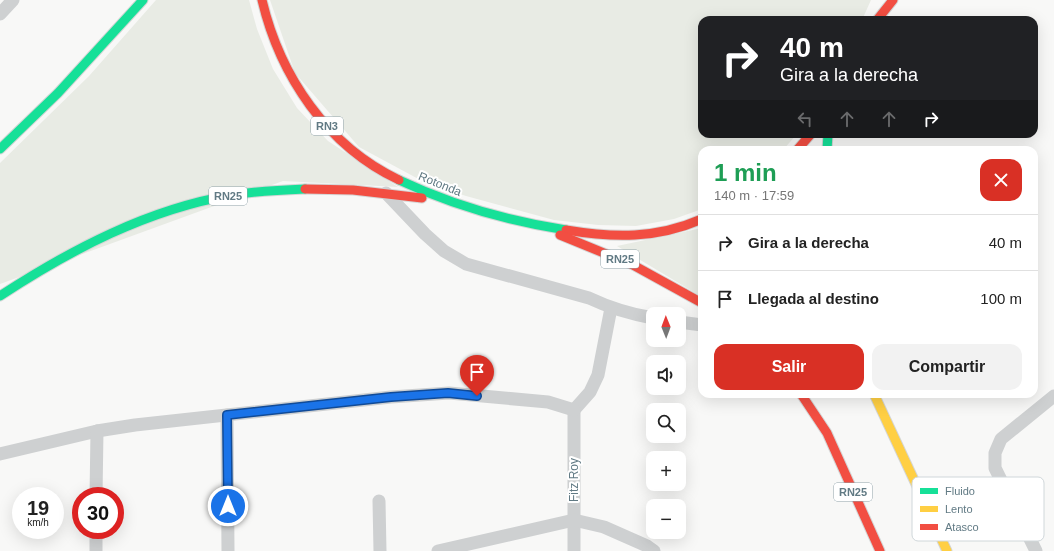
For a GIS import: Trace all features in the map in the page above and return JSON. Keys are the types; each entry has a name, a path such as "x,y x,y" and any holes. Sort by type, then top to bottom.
{"main road":[{"path":"0,149 58,93 143,0"},
{"name":"Rotonda","path":"262,0 272,37 288,72 304,99 325,124 348,147 372,164 402,181 449,202 533,226 586,234 624,236 662,231 698,220"},
{"path":"877,16 882,0"},
{"path":"879,16 893,0"},
{"path":"800,146 808,138"},
{"name":"RN25","path":"0,296 24,280 101,238 141,220 187,205 237,194 292,189 386,193 449,202"},
{"name":"RN25","path":"533,226 589,245 632,264 671,284 698,301"},
{"name":"RN25","path":"804,398 826,434 880,551"},
{"path":"876,398 913,477"},
{"path":"942,541 947,551"}],"street":[{"path":"0,14 13,0"},
{"path":"386,193 444,251 466,264 589,298 632,315 646,317"},
{"path":"0,454 97,432 227,415 391,397 448,393 548,402 574,410 590,392 598,375 612,308"},
{"path":"686,323 698,324"},
{"path":"999,477 995,468 996,453 1001,439 1054,396"},
{"name":"Fitz Roy","path":"574,410 574,551"},
{"path":"227,415 228,551"},
{"path":"96,487 97,432"},
{"path":"379,502 380,551"},
{"path":"438,551 574,520 604,527 647,546 654,551"},
{"path":"96,539 96,551"},
{"path":"1031,541 1036,551"}],"shaded area":[{"path":"156,0 249,0 257,29 273,69 297,108 328,141 398,187 283,181 0,284 0,163 89,76"},
{"path":"270,0 871,0 864,16 698,16 698,138 794,138 786,146 698,146 698,210 674,219 636,226 598,225 554,220 466,196 424,182 359,147 295,73"},
{"path":"698,229 698,295 617,246"}],"traffic: fast":[{"path":"0,149 58,93 143,0"},
{"path":"827,146 828,138"},
{"path":"399,180 439,197 481,211 523,222 566,230"},
{"path":"0,296 82,248 140,221 170,210 201,201 232,195 305,189"}],"traffic: slow":[{"path":"876,398 913,477"},
{"path":"942,541 947,551"}],"traffic: jam":[{"path":"262,0 270,28 281,55 294,81 310,106 329,128 350,148 373,166 399,180"},
{"path":"880,16 893,0"},
{"path":"800,146 808,138"},
{"path":"305,189 353,190 422,198"},
{"path":"566,230 584,233 635,235 668,230 685,226 698,221"},
{"path":"560,235 633,265 698,301"},
{"path":"804,398 827,433 880,551"}],"route":[{"path":"228,506 227,415 391,397 448,393 477,396"}]}
